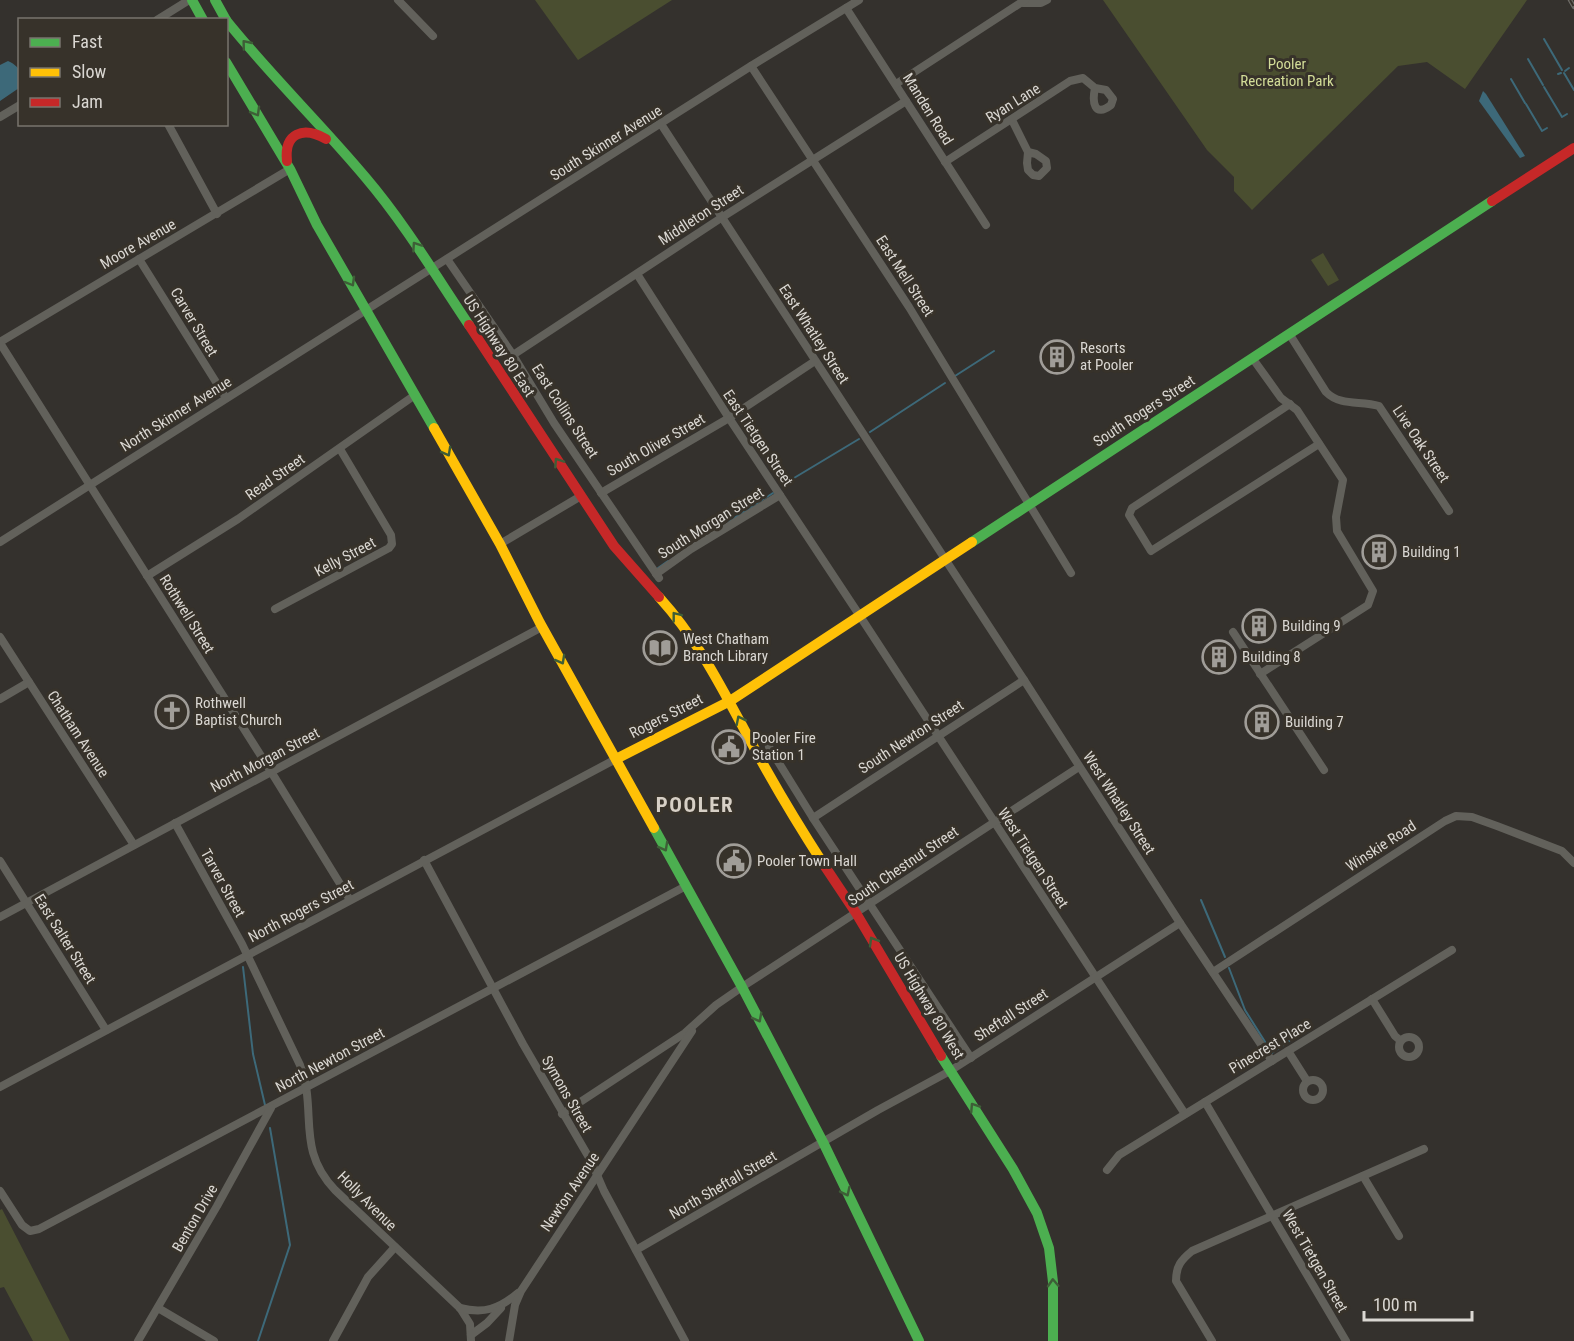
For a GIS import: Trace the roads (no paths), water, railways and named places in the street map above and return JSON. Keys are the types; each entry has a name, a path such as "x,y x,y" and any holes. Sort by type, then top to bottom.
{"main road":[{"path":"191,0 202,18"},
{"name":"US Highway 80 East","path":"215,0 225,18"},
{"name":"US Highway 80 East","path":"228,22 367,179 430,268 614,546 673,612 700,648 730,701"},
{"path":"228,65 290,169"},
{"path":"341,150 318,132 303,131 293,137 286,148 286,159 317,225 500,544 542,627 742,987 823,1142 919,1341"},
{"name":"South Rogers Street","path":"730,701 1574,148"},
{"name":"Rogers Street","path":"616,759 730,701"},
{"name":"US Highway 80 West","path":"730,701 792,815 856,913 950,1071 1013,1169 1037,1214 1049,1248 1053,1282 1053,1341"}],"street":[{"path":"160,18 191,0"},
{"path":"398,0 432,36"},
{"name":"South Skinner Avenue","path":"367,309 859,0"},
{"path":"896,84 1024,1 1041,3 1047,0"},
{"name":"Manden Road","path":"846,8 986,225"},
{"name":"East Mell Street","path":"751,66 913,313 1071,573"},
{"name":"Ryan Lane","path":"945,162 1071,81 1083,78 1095,88"},
{"name":"Middleton Street","path":"513,355 721,218 906,101"},
{"path":"0,117 18,106"},
{"path":"1012,120 1028,152"},
{"name":"East Whatley Street","path":"661,124 944,560"},
{"path":"169,126 217,214"},
{"name":"Moore Avenue","path":"0,342 290,169"},
{"name":"Carver Street","path":"139,259 226,398"},
{"name":"East Collins Street","path":"447,259 513,355 555,423 657,576"},
{"name":"East Tietgen Street","path":"637,274 729,418 860,615"},
{"name":"North Skinner Avenue","path":"0,542 367,309"},
{"name":"Live Oak Street","path":"1290,335 1326,392 1333,399 1379,406 1449,511"},
{"name":"Rothwell Street","path":"0,342 350,900"},
{"path":"1253,359 1274,389 1298,410 1342,480 1336,517 1337,531 1373,591 1368,604 1260,674"},
{"name":"South Oliver Street","path":"601,493 729,418 815,361"},
{"name":"Read Street","path":"147,576 238,519 415,395"},
{"path":"1290,404 1132,508 1129,515 1151,551 1319,444"},
{"name":"Kelly Street","path":"275,609 389,548 392,544 391,535 340,449"},
{"name":"South Morgan Street","path":"657,576 691,549 780,495"},
{"path":"500,544 581,496"},
{"name":"West Whatley Street","path":"944,560 1272,1061"},
{"name":"West Tietgen Street","path":"860,615 1185,1114"},
{"name":"North Morgan Street","path":"0,917 542,627"},
{"path":"1233,632 1324,770"},
{"name":"Chatham Avenue","path":"0,637 134,845"},
{"name":"South Newton Street","path":"813,818 1024,680"},
{"path":"0,699 29,682"},
{"path":"769,747 971,1058"},
{"name":"North Rogers Street","path":"0,1087 616,759"},
{"name":"South Chestnut Street","path":"702,1018 742,987 1079,766"},
{"name":"Winskie Road","path":"1213,972 1455,816 1472,817 1559,849 1574,864"},
{"name":"Tarver Street","path":"175,823 247,955"},
{"name":"Symons Street","path":"424,860 562,1114 591,1161 685,1341"},
{"name":"East Salter Street","path":"0,861 106,1030"},
{"name":"North Newton Street","path":"0,1191 22,1225 30,1231 39,1229 686,886"},
{"name":"Sheftall Street","path":"823,1142 950,1071 1180,923"},
{"name":"Pinecrest Place","path":"1107,1170 1119,1155 1452,950"},
{"name":"Holly Avenue","path":"247,955 300,1065 307,1088 309,1135 318,1168 331,1186 459,1308 469,1321 471,1338"},
{"path":"1372,999 1395,1036 1401,1041"},
{"path":"562,1114 684,1033 702,1018"},
{"name":"Newton Avenue","path":"509,1341 515,1305 521,1291 682,1044 702,1018"},
{"path":"1288,1051 1307,1081"},
{"name":"West Tietgen Street","path":"1205,1102 1346,1341"},
{"name":"Benton Drive","path":"138,1341 272,1107"},
{"name":"North Sheftall Street","path":"636,1250 823,1142"},
{"path":"1212,1341 1176,1281 1176,1271 1181,1260 1192,1251 1424,1149"},
{"path":"1363,1176 1399,1236"},
{"path":"333,1341 368,1277 395,1247"},
{"name":"Newton Avenue","path":"471,1338 503,1305 521,1291"},
{"name":"Newton Avenue","path":"459,1308 484,1311 503,1305"},
{"path":"158,1308 214,1341"}],"water":[{"path":"8,61 16,66 18,89 0,101 0,65"},
{"path":"1483,91 1525,156 1520,158 1479,101"}],"waterway":[{"path":"1544,39 1562,70"},
{"path":"1528,59 1543,85"},
{"path":"1565,71 1569,68"},
{"path":"1564,73 1574,90"},
{"path":"1511,79 1525,103"},
{"path":"1544,87 1562,117 1567,114"},
{"path":"1526,104 1542,131 1547,128"},
{"path":"955,376 994,351"},
{"path":"870,432 945,383"},
{"path":"784,484 859,439"},
{"path":"728,522 773,493"},
{"path":"658,568 668,561"},
{"path":"1201,900 1225,957"},
{"path":"243,967 253,1054 265,1105"},
{"path":"1229,968 1245,1010 1272,1053 1292,1039"},
{"path":"258,1341 290,1245 270,1128"}],"railway":[{"path":"1570,0 1574,7"}],"place":[{"name":"Resorts at Pooler","path":"1057,357"},
{"name":"Building 1","path":"1379,552"},
{"name":"Building 9","path":"1259,626"},
{"name":"West Chatham Branch Library","path":"660,648"},
{"name":"Building 8","path":"1219,657"},
{"name":"Rothwell Baptist Church","path":"172,712"},
{"name":"Building 7","path":"1262,722"},
{"name":"Pooler Fire Station 1","path":"729,747"},
{"name":"Pooler Town Hall","path":"734,861"}],"district":[{"name":"POOLER","path":"695,805"}],"park label":[{"name":"Pooler Recreation Park","path":"1287,72"}]}
